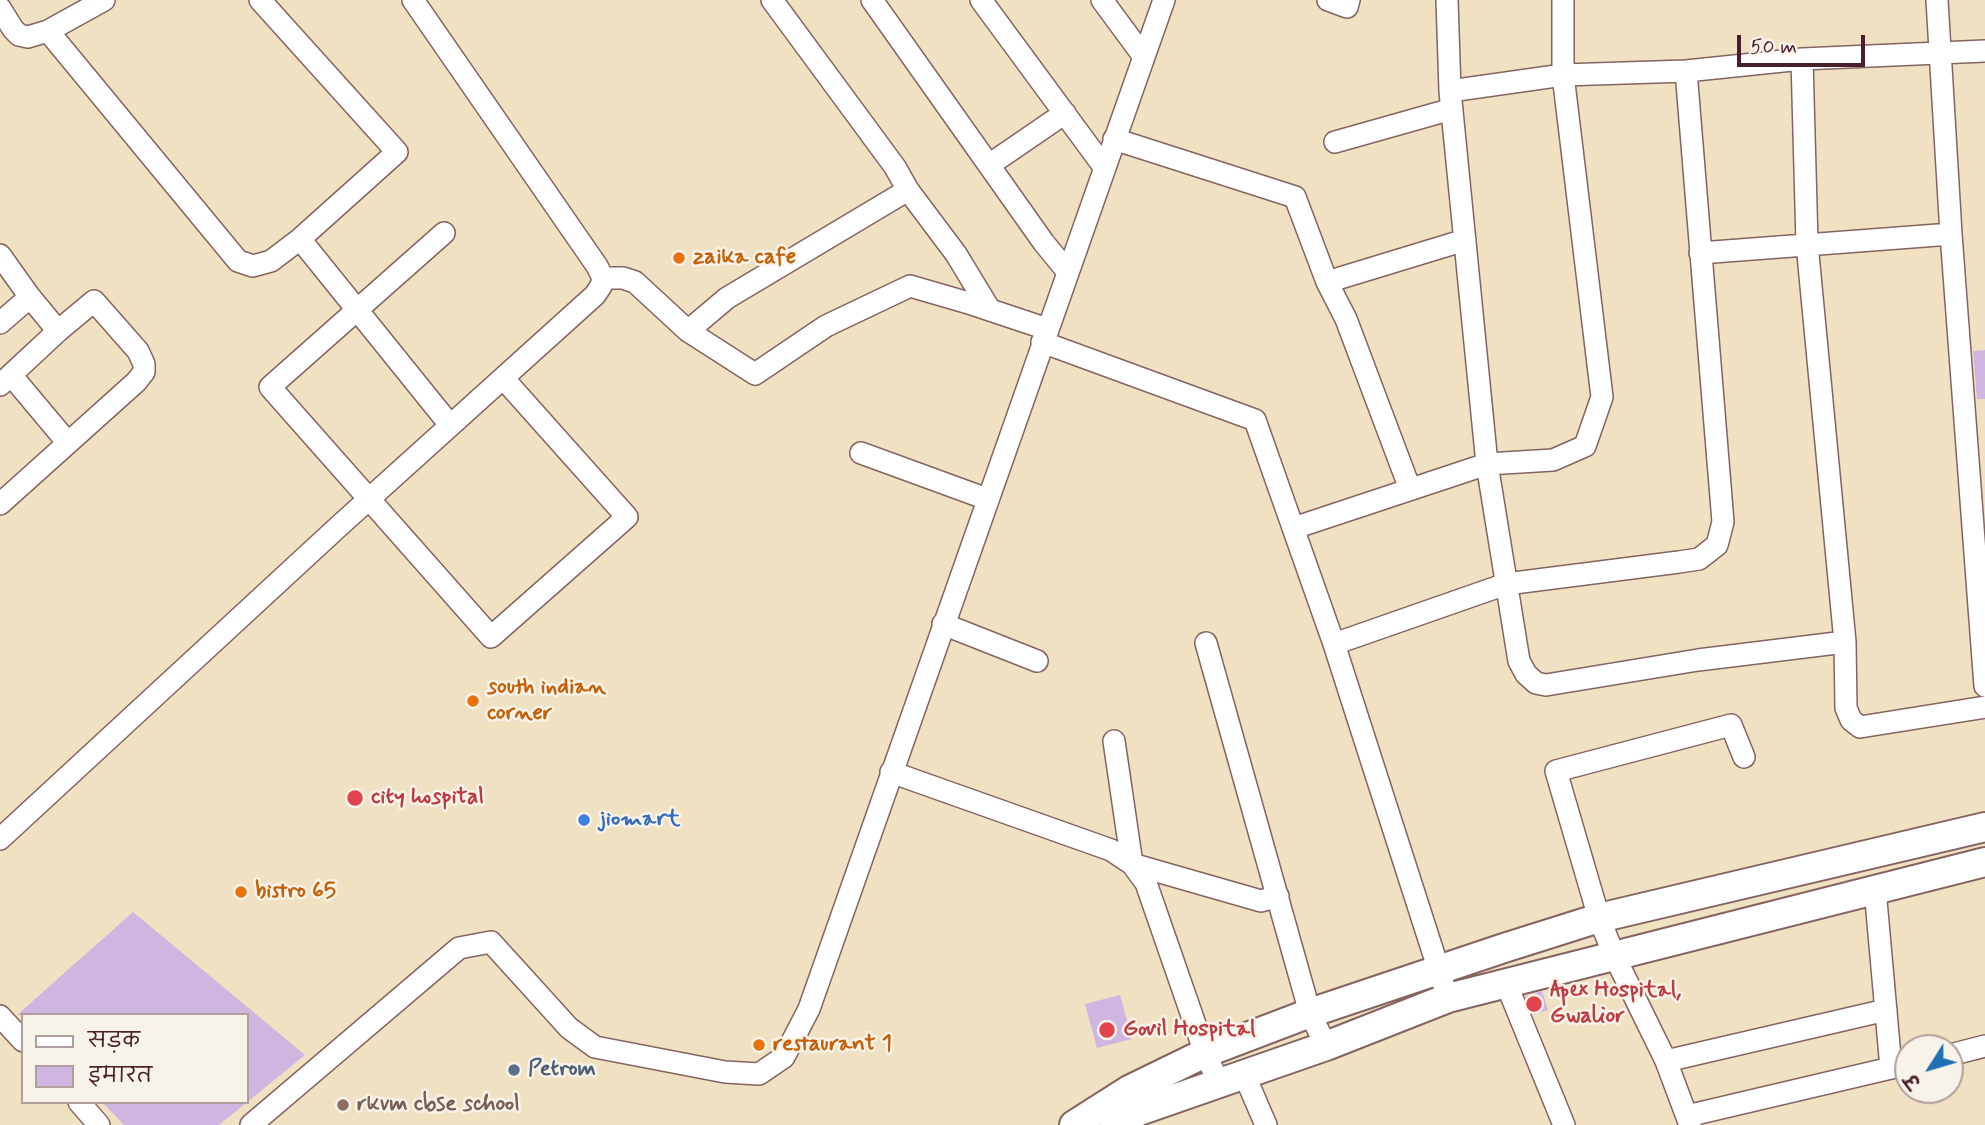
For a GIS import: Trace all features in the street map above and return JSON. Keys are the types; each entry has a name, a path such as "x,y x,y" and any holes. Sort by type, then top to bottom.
{"main road":[{"path":"1074,1125 1129,1090 1205,1053 1311,1013 1439,970 1599,918 1985,827"},
{"path":"1115,1125 1139,1111 1326,1046 1448,999 1985,862"}],"street":[{"path":"0,8 19,35 28,37 47,31 104,0"},
{"path":"47,31 238,261 253,266 271,261 300,239 397,152 260,0"},
{"path":"0,839 368,499 595,295 601,286 603,278 597,266 414,0"},
{"path":"772,0 895,167 908,190 956,254 990,310"},
{"path":"872,0 1067,271"},
{"path":"981,0 1104,167"},
{"path":"1102,0 1144,57"},
{"path":"251,1125 459,948 491,942 569,1028 596,1047 725,1072 759,1074 784,1057 809,1009 1164,0"},
{"path":"1328,0 1347,7 1349,0"},
{"path":"1447,0 1451,100 1487,464 1519,661 1526,674 1536,683 1546,685 1698,660 1845,642"},
{"path":"1294,528 1487,464 1553,460 1586,446 1602,397 1563,75 1563,0"},
{"path":"1937,0 1951,234 1985,686"},
{"path":"1335,142 1451,100 1563,75 1686,71 1802,59 1985,51"},
{"path":"1802,59 1807,244 1845,642 1846,708 1851,720 1860,727 1985,708"},
{"path":"1334,644 1506,584 1699,559 1717,545 1723,522 1686,71"},
{"path":"989,165 1065,113"},
{"path":"1114,139 1295,197 1327,282 1346,319 1410,489"},
{"path":"688,331 727,298 908,190"},
{"path":"444,233 270,387 491,638 627,517 503,378"},
{"path":"1700,254 1951,234"},
{"path":"300,239 450,425"},
{"path":"1327,282 1465,240"},
{"path":"0,256 58,331"},
{"path":"603,278 623,278 635,282 688,331 755,374 825,326 910,286 990,310 1044,336 1255,420 1334,644 1448,999"},
{"path":"0,323 30,297"},
{"path":"0,504 68,443 136,382 144,372 144,364 138,351 94,301 5,380 68,443"},
{"path":"861,453 987,499"},
{"path":"943,624 1037,661"},
{"path":"1206,643 1311,1013 1326,1046"},
{"path":"1744,757 1731,725 1556,771 1599,918 1614,955 1666,1060 1689,1121 1894,1068"},
{"path":"1114,741 1132,864 1146,883 1205,1053 1231,1078 1266,1125"},
{"path":"891,772 1111,850 1132,864 1261,901 1278,896"},
{"path":"1875,889 1886,1010 1894,1042"},
{"path":"1506,983 1562,1125"},
{"path":"1666,1060 1886,1010"},
{"path":"3,1024 21,1039"},
{"path":"1964,1051 1985,1046"},
{"path":"81,1104 99,1125"}],"building":[{"path":"1985,350 1985,399 1977,399 1973,351"},
{"path":"133,912 305,1055 248,1101 248,1013 17,1015"},
{"path":"1542,991 1548,1010 1533,1015 1525,996"},
{"path":"1120,995 1132,1039 1097,1048 1085,1004"},
{"path":"104,1104 245,1104 219,1125 124,1125"}],"place":[{"name":"zaika cafe","path":"679,258"},
{"name":"south indian corner","path":"473,701"},
{"name":"city hospital","path":"355,798"},
{"name":"jiomart","path":"584,820"},
{"name":"bistro 65","path":"241,892"},
{"name":"Apex Hospital, Gwalior","path":"1534,1004"},
{"name":"Govil Hospital","path":"1107,1030"},
{"name":"restaurant 1","path":"759,1045"},
{"name":"Petrom","path":"514,1070"},
{"name":"rkvm cbse school","path":"343,1105"}]}
